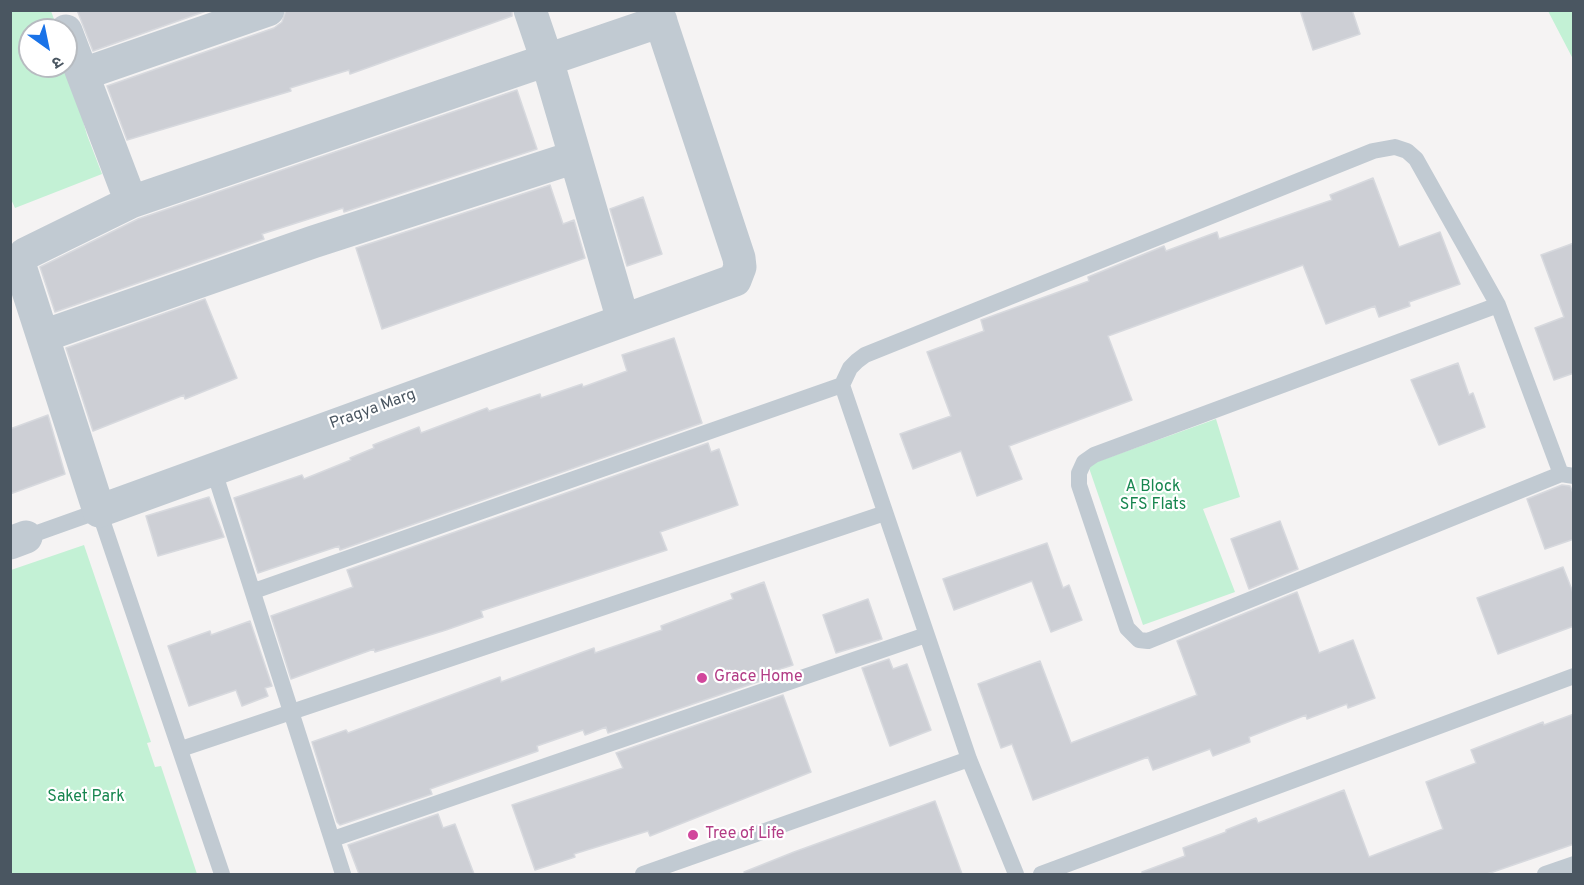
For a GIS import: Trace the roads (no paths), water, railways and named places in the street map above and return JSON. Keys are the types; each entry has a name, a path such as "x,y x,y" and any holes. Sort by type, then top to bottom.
{"street":[{"path":"83,74 268,10"},
{"path":"530,10 624,320"},
{"path":"99,511 19,263 28,251 131,202 547,60 659,16"},
{"name":"Pragya Marg","path":"99,511 735,280 740,267 739,258 659,16"},
{"path":"78,61 131,202"},
{"path":"43,336 314,242 575,157"}],"lane":[{"path":"1016,874 969,759 842,385 850,368 865,355 1373,151 1395,147 1407,150 1416,159 1498,305 1567,475 1148,641 1139,640 1127,628 1079,485 1079,472 1084,462 1094,455 1498,305"},
{"path":"254,591 842,385"},
{"path":"213,468 343,874"},
{"path":"99,511 222,874"},
{"name":"Pragya Marg","path":"19,540 99,511"},
{"path":"181,749 885,513"},
{"path":"333,839 926,635"},
{"path":"1041,874 1574,676"},
{"path":"643,874 969,759"},
{"path":"1545,874 1574,864"}],"place":[{"name":"Grace Home","path":"702,678"},
{"name":"Tree of Life","path":"693,835"}],"park label":[{"name":"A Block SFS Flats","path":"1153,497"},
{"name":"Saket Park","path":"86,798"}]}
